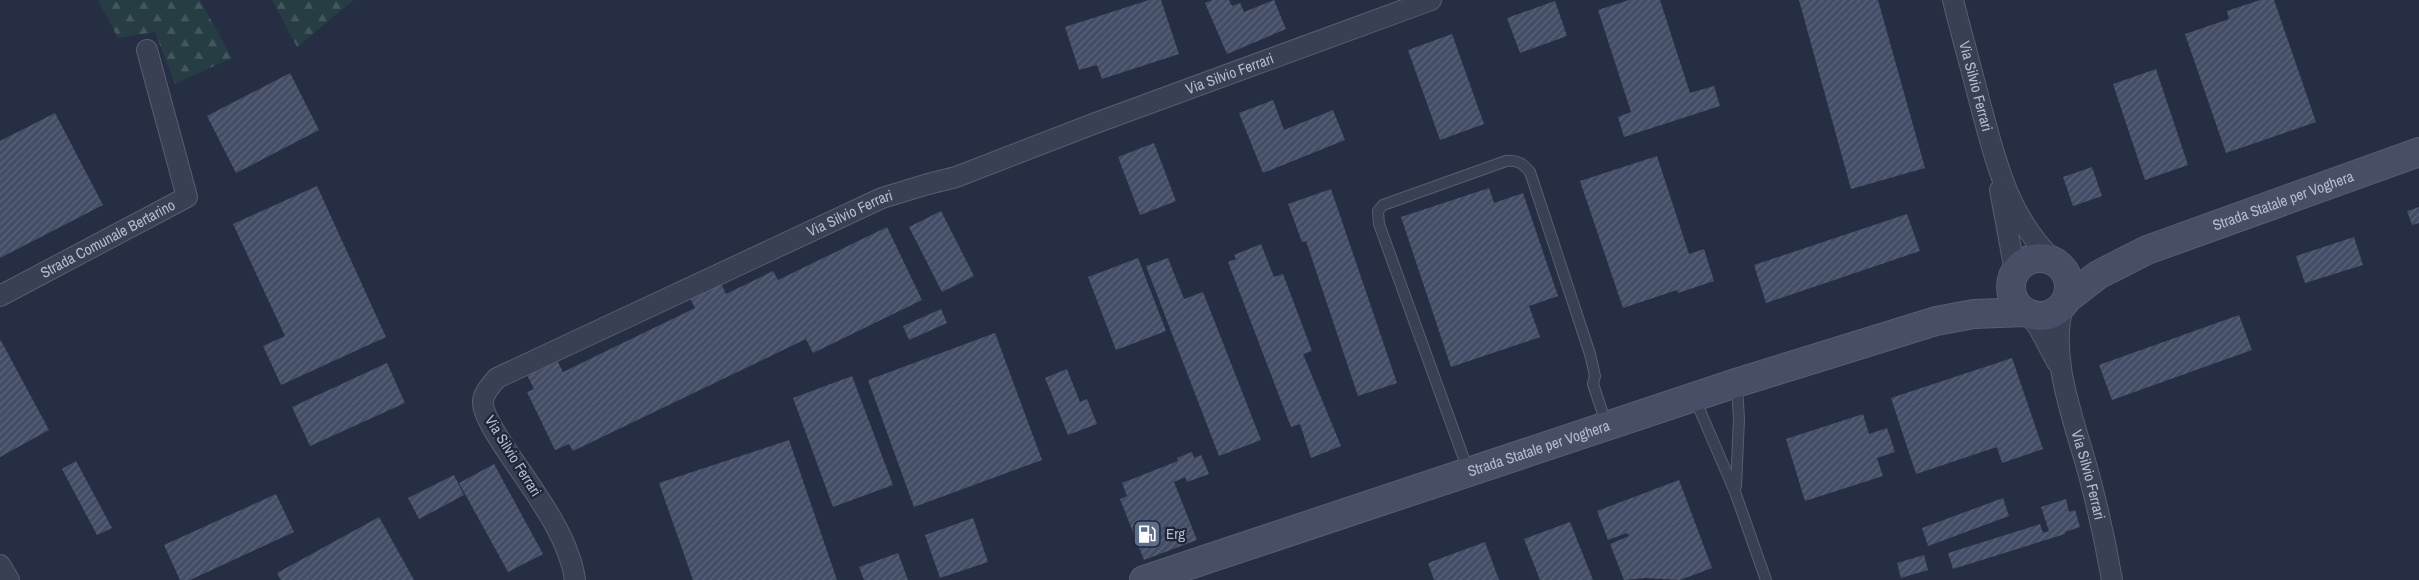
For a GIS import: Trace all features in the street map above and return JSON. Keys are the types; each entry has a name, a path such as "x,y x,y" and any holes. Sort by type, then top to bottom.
{"main road":[{"name":"Strada Statale per Voghera","path":"1144,580 1736,383 1936,321 1974,314 2026,313 2046,316 2054,312 2098,275 2147,250 2419,152"},
{"name":"Strada Statale per Voghera","path":"1936,321 1991,295 2013,275 2022,263 2031,259 2041,258 2057,263 2147,250"},
{"path":"2057,263 2068,281 2065,301"},
{"path":"2013,275 2011,290 2013,300 2026,313"}],"street":[{"name":"Via Silvio Ferrari","path":"575,580 567,550 542,503 497,436 482,405 484,394 497,378 882,198 928,184 956,178 1093,124 1431,0"},
{"name":"Via Silvio Ferrari","path":"1953,0 1998,171 2022,223 2032,238 2057,263"},
{"name":"Strada Comunale Bertarino","path":"0,296 187,197 147,50"},
{"name":"Via Silvio Ferrari","path":"1998,171 2000,201 2013,275"},
{"name":"Via Silvio Ferrari","path":"2065,301 2058,330 2061,370 2093,488 2112,580"},
{"name":"Via Silvio Ferrari","path":"2026,313 2039,328 2061,370"},
{"path":"0,565 9,580"}],"lane":[{"path":"1468,472 1445,403 1379,224 1378,211 1383,204 1506,161 1515,160 1523,164 1530,172 1590,354 1596,376 1593,384 1607,426"},
{"path":"1736,383 1739,419 1736,492"},
{"path":"1694,398 1736,492 1766,580"}],"green space":[{"path":"98,0 200,0 232,58 175,84 155,32 118,38"},
{"path":"272,0 354,0 297,47"}],"building":[{"path":"1149,0 1161,0 1179,54 1102,79 1097,65 1079,70 1065,27"},
{"path":"1212,0 1229,0 1232,6 1240,3 1244,12 1274,0 1286,29 1227,54 1205,3"},
{"path":"1629,0 1660,0 1690,93 1714,86 1720,106 1624,137 1618,117 1631,112 1598,10"},
{"path":"1799,0 1878,0 1925,168 1851,189"},
{"path":"2260,0 2274,0 2316,122 2226,153 2185,34 2229,19 2227,11"},
{"path":"1555,1 1567,36 1520,53 1507,18"},
{"path":"1452,34 1484,124 1440,140 1408,50"},
{"path":"2156,69 2188,165 2145,180 2113,84"},
{"path":"290,73 319,130 236,173 207,116"},
{"path":"1273,100 1284,130 1333,110 1345,140 1263,173 1239,113"},
{"path":"55,113 103,205 0,258 0,141"},
{"path":"1154,143 1176,201 1140,215 1118,157"},
{"path":"1657,156 1689,254 1704,249 1714,281 1678,293 1677,290 1623,308 1580,181"},
{"path":"2092,167 2102,196 2073,206 2063,177"},
{"path":"317,186 386,337 281,385 263,346 285,336 233,224"},
{"path":"1489,188 1494,203 1523,193 1558,296 1529,306 1540,337 1451,367 1401,217"},
{"path":"1331,189 1397,383 1358,396 1306,241 1302,242 1288,204"},
{"path":"2419,207 2419,223 2412,225 2407,211"},
{"path":"941,211 974,276 942,292 909,227"},
{"path":"1907,214 1920,251 1766,303 1754,265"},
{"path":"887,227 922,300 813,353 806,339 573,451 569,444 555,450 527,392 534,389 527,375 557,360 563,372 695,308 689,296 720,281 726,294 773,271 778,280"},
{"path":"2354,237 2363,265 2305,283 2296,256"},
{"path":"1261,244 1274,277 1283,274 1312,351 1303,354 1341,446 1311,458 1300,424 1291,427 1228,262 1236,259 1234,255"},
{"path":"1138,258 1166,331 1116,350 1088,277"},
{"path":"1168,258 1184,299 1203,292 1261,440 1219,456 1146,266"},
{"path":"941,309 947,323 909,340 903,326"},
{"path":"2239,315 2252,350 2112,400 2099,365"},
{"path":"995,333 1042,460 914,507 868,380"},
{"path":"0,339 49,430 0,457"},
{"path":"2012,358 2043,449 2002,463 1997,447 1916,474 1891,398"},
{"path":"387,363 405,403 310,446 292,407"},
{"path":"1067,369 1080,402 1087,399 1097,424 1068,435 1045,378"},
{"path":"852,376 893,485 833,507 793,398"},
{"path":"1863,414 1869,434 1887,428 1895,452 1877,458 1883,476 1805,501 1786,439"},
{"path":"789,440 837,580 693,580 659,483"},
{"path":"1192,452 1194,458 1201,455 1209,474 1187,482 1185,477 1174,482 1197,540 1144,560 1120,499 1127,496 1122,483 1178,461 1177,458"},
{"path":"76,461 112,528 97,535 62,469"},
{"path":"494,464 543,554 508,572 459,483"},
{"path":"454,475 464,495 419,519 408,498"},
{"path":"1679,480 1712,568 1680,580 1645,578 1624,580 1610,544 1629,536 1627,533 1608,540 1597,511"},
{"path":"276,494 294,532 190,580 180,580 164,545"},
{"path":"2003,498 2009,516 1928,546 1922,528"},
{"path":"2066,499 2069,512 2075,510 2080,527 2065,532 2065,534 1953,569 1948,553 2040,524 2043,533 2049,531 2041,507"},
{"path":"379,517 414,580 281,580 277,573"},
{"path":"973,518 988,562 940,578 925,535"},
{"path":"1570,522 1593,580 1540,580 1524,539"},
{"path":"1485,542 1499,580 1434,580 1428,563"},
{"path":"898,553 908,580 864,580 859,567"},
{"path":"1924,555 1928,570 1901,578 1897,563"}],"place":[{"name":"Erg","path":"1147,534"}]}
